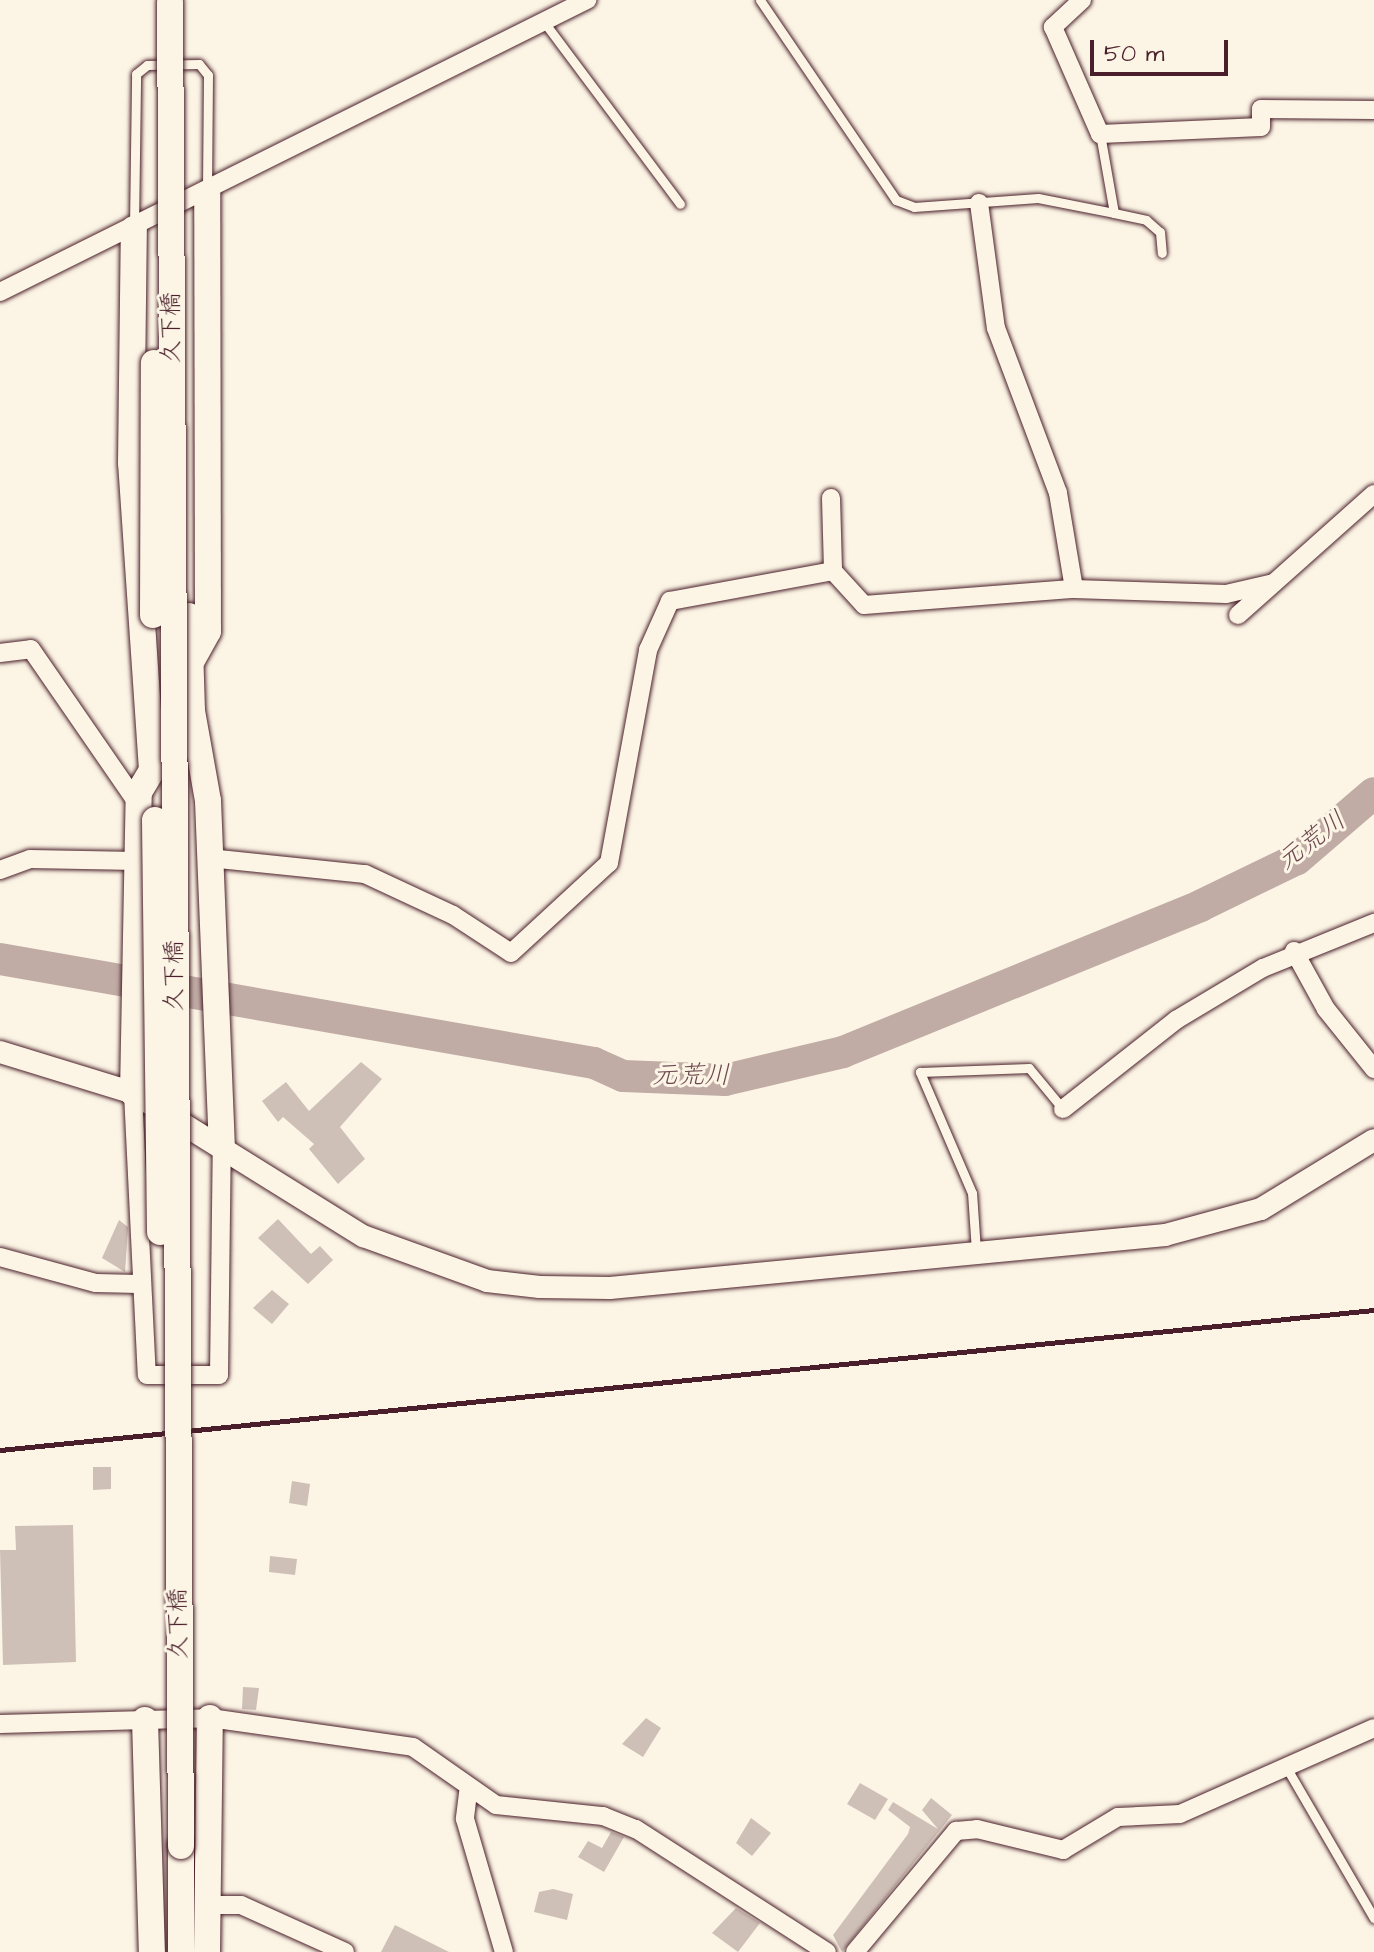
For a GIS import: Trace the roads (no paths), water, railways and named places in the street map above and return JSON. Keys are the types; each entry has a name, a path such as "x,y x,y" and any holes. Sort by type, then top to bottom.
{"main road":[{"path":"146,686 153,615 155,149 170,1"},
{"path":"170,1 189,245 189,664 209,858 222,1144"},
{"name":"久下橋","path":"170,1 181,1952"},
{"path":"189,664 208,631 207,194"},
{"path":"133,1093 137,861 152,770 131,463 134,229"},
{"path":"177,1467 192,1209 191,821 197,748"},
{"path":"147,812 156,1170 177,1467"},
{"path":"207,1952 210,1718"},
{"path":"145,1720 152,1952"}],"street":[{"path":"0,292 207,194 587,0"},
{"path":"1082,0 1053,27 1100,134 1261,127 1261,109 1374,110"},
{"path":"979,203 996,328 1058,493 1074,589"},
{"path":"1238,615 1374,494"},
{"path":"831,498 833,571 864,605 1074,589 1226,594 1274,583"},
{"path":"209,858 365,874 453,915 511,953 609,863 648,650 670,601 833,571"},
{"path":"0,653 31,649 147,812"},
{"path":"0,862 30,859 137,861"},
{"path":"0,870 30,859"},
{"path":"1063,1109 1176,1020 1294,951 1374,923"},
{"path":"1294,951 1326,1009 1374,1069"},
{"path":"0,1052 133,1093 222,1144 363,1236 487,1281 610,1288 976,1253 1225,1223 1310,1185 1374,1140"},
{"path":"133,1093 138,1284 147,1375 219,1375 222,1144"},
{"path":"0,1257 96,1283 138,1284"},
{"path":"0,1724 210,1718 413,1747 468,1793 496,1805 603,1816 636,1829 827,1952"},
{"path":"855,1952 956,1831 977,1829 1063,1850 1118,1817 1180,1814 1374,1728"},
{"path":"468,1793 465,1819 504,1952"},
{"path":"206,1905 241,1905 345,1952"}],"lane":[{"path":"760,0 896,200 914,207 1038,198 1114,213 1146,220 1160,232 1162,253"},
{"path":"544,22 680,204"},
{"path":"134,229 136,74 147,65 199,64 208,75 207,194"},
{"path":"1100,134 1114,213"},
{"path":"976,1253 972,1193 920,1072 1029,1068 1063,1109"},
{"path":"1286,1767 1374,1918"}],"waterway":[{"name":"元荒川","path":"0,959 594,1063 623,1076 725,1080 843,1052 1200,906 1297,859 1374,793"}],"railway":[{"path":"0,1450 1374,1310"}]}
